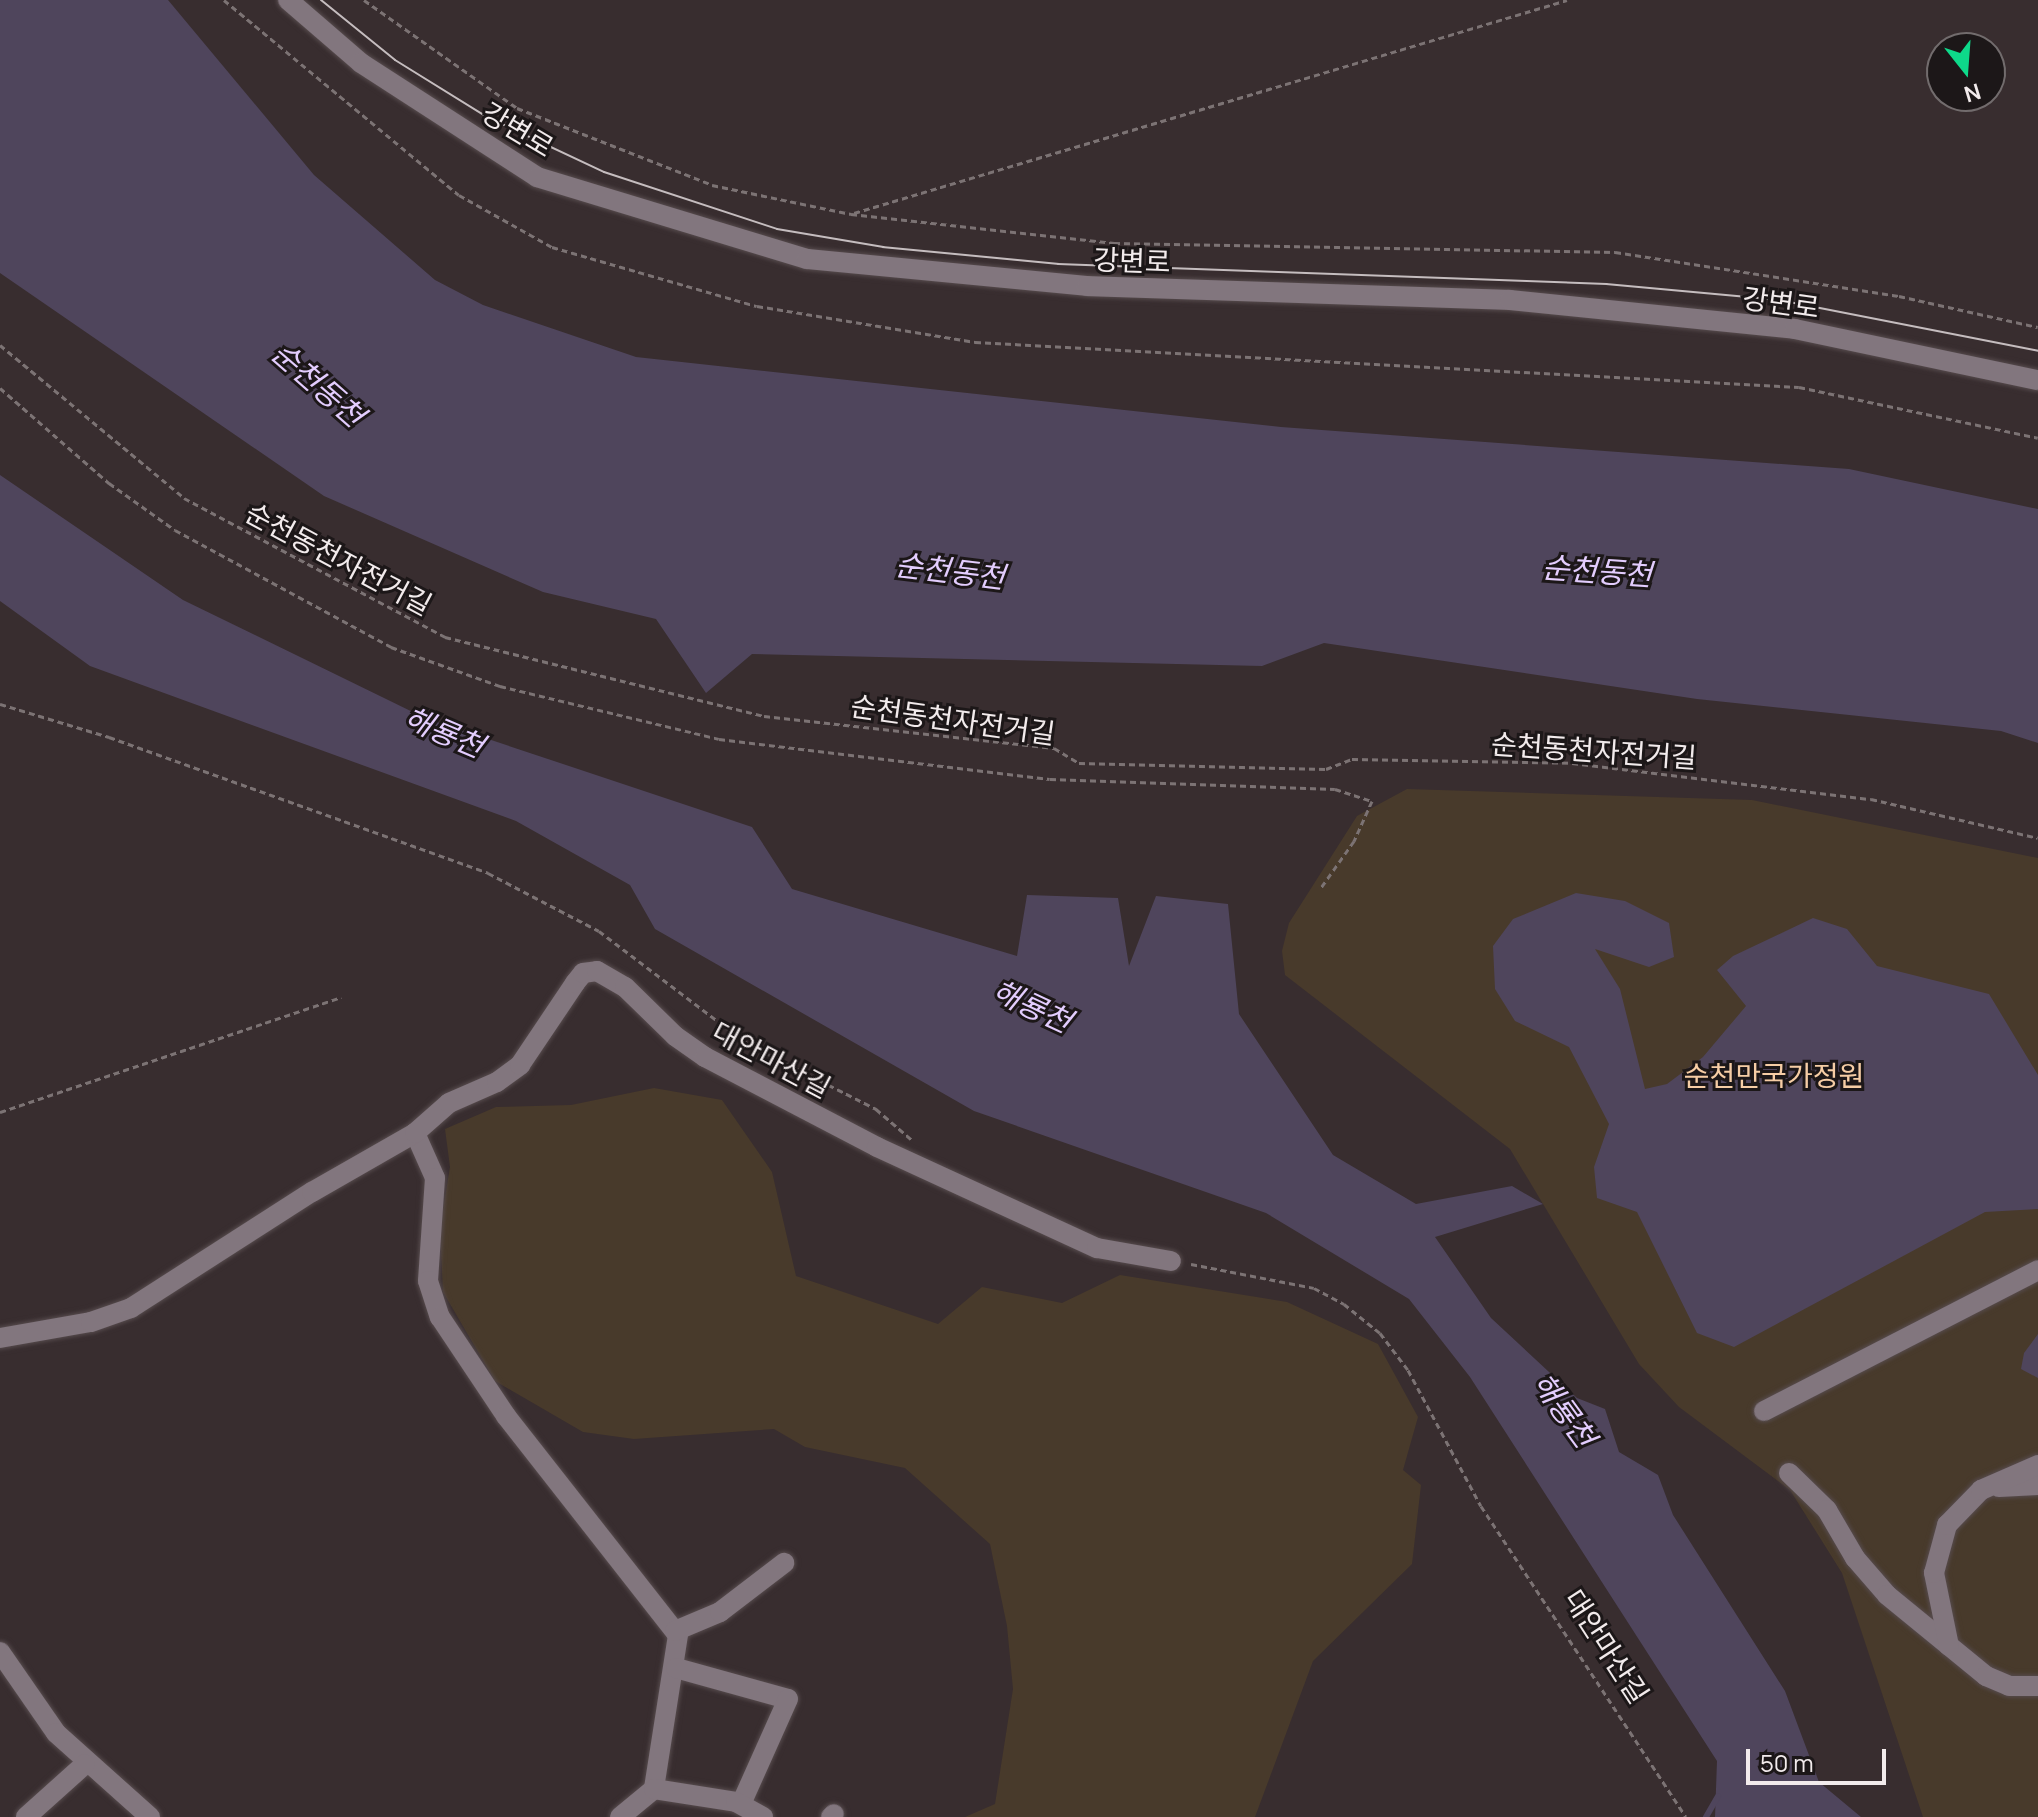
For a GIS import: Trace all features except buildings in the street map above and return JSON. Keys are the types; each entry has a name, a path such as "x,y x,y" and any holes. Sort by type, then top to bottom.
{"street":[{"name":"강변로","path":"288,0 361,63 537,177 807,259 1087,286 1510,300 1795,329 2038,380"},
{"name":"대안마산길","path":"0,1338 91,1322 131,1308 312,1192 415,1133 449,1103 509,1075 583,973 607,973 705,1057 877,1147 1097,1248 1171,1261"},
{"path":"415,1133 435,1178 428,1281 440,1317 506,1416 675,1631 676,1668 654,1789 620,1817"},
{"path":"1764,1411 2038,1270"},
{"path":"1950,1648 1934,1573 1947,1525 1973,1497 2038,1465"},
{"path":"1789,1473 1827,1510 1867,1574 1950,1648 1986,1676 2034,1684"},
{"path":"1973,1497 1992,1488 2038,1485"},
{"path":"675,1631 720,1612 784,1563"},
{"path":"0,1652 56,1733 85,1764 150,1817"},
{"path":"676,1668 788,1699 741,1804"},
{"path":"26,1817 85,1764"},
{"path":"654,1789 741,1804 763,1817"}],"path":[{"path":"364,0 517,108 712,185 851,214 1114,243 1615,252 1899,296 2038,327"},
{"path":"851,214 1567,0"},
{"name":"순천동천자전거길","path":"0,345 184,498 445,637 749,712 1054,748 1079,763 1326,769 1352,759 1572,763 1871,799 2038,838"},
{"path":"0,388 109,483 175,530 391,647 500,686 719,739 1050,779 1335,789 1372,801 1354,841 1320,889"},
{"path":"0,704 109,737 488,873 599,931 748,1044 876,1109 917,1144"},
{"path":"0,1112 341,997"},
{"name":"대안마산길","path":"1171,1261 1292,1281 1364,1318 1408,1370 1481,1506 1685,1816"}],"green space":[{"name":"순천만국가정원","path":"1407,789 1752,800 2038,858 2038,1817 1923,1817 1842,1573 1790,1490 1679,1407 1639,1364 1510,1149 1285,975 1282,951 1289,923 1357,816"},
{"path":"654,1088 722,1100 772,1172 796,1276 938,1324 982,1287 1062,1303 1120,1275 1287,1302 1378,1344 1418,1417 1403,1470 1421,1485 1412,1564 1313,1661 1255,1817 965,1817 995,1804 1013,1689 1007,1626 990,1544 905,1468 805,1447 774,1429 634,1439 583,1432 495,1381 443,1292 440,1228 450,1167 445,1129 496,1107 571,1105"}],"water":[{"name":"순천동천","path":"0,0 168,0 314,175 435,280 483,305 636,357 1281,427 1849,469 2038,509 2038,743 2001,731 1697,699 1324,643 1262,666 752,654 706,693 656,619 543,592 324,496 0,273"},
{"name":"해룡천","path":"0,475 183,600 425,718 752,827 792,889 1017,956 1027,895 1118,898 1129,966 1156,896 1228,904 1239,1014 1333,1155 1416,1204 1512,1186 1543,1204 1435,1237 1491,1318 1577,1398 1605,1409 1619,1452 1658,1475 1673,1515 1785,1691 1819,1782 1861,1817 1715,1817 1717,1761 1470,1377 1409,1299 1266,1213 974,1111 655,929 630,885 516,821 90,666 0,601"},
{"path":"1576,893 1625,901 1669,923 1674,957 1649,967 1595,949 1620,989 1645,1089 1667,1084 1703,1057 1746,1006 1717,970 1733,956 1813,918 1847,929 1877,966 1989,994 2038,1075 2038,1209 1985,1212 1734,1347 1697,1333 1637,1212 1597,1198 1594,1167 1609,1124 1569,1047 1515,1021 1495,989 1493,946 1513,919"},
{"path":"2038,1334 2038,1378 2021,1369 2024,1353"}],"waterway":[{"path":"1706,1817 1718,1796"}],"tram line":[{"path":"321,0 395,60 487,117 604,172 777,229 883,247 1058,264 1607,284 1779,300 2038,351"}]}
